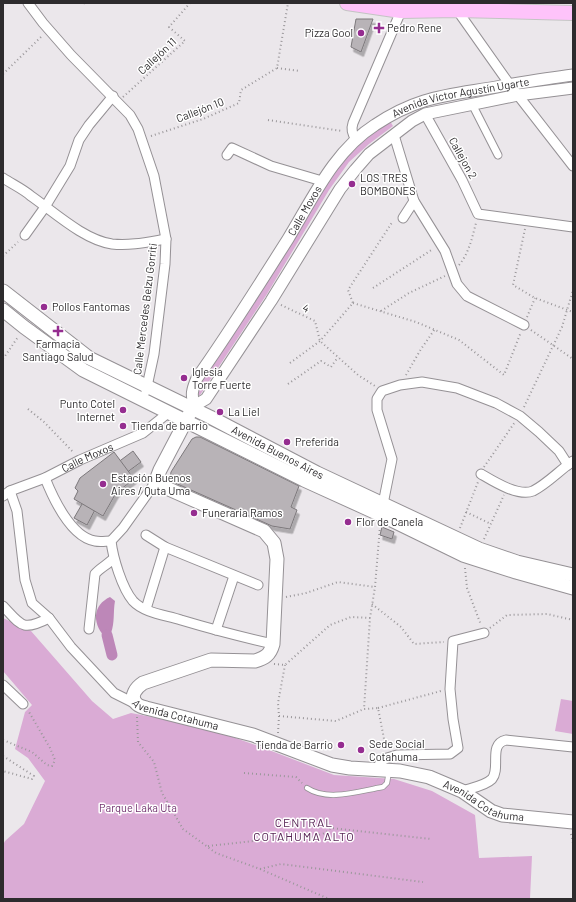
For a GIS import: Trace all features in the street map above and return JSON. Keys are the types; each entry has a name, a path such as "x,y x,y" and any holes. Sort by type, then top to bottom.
{"main road":[{"path":"346,3 401,11 457,10 573,13"},
{"name":"Avenida Buenos Aires","path":"3,291 89,358 193,408 317,473 463,555 573,588"},
{"name":"Avenida Buenos Aires","path":"3,310 83,370 304,480 382,509 479,549 517,562 573,575"},
{"name":"Calle Moxos","path":"186,422 193,408"},
{"path":"186,422 155,482 264,531 270,537 274,543 277,555 275,599 270,650"},
{"name":"Avenida Cotahuma","path":"270,650 255,661 211,660 143,683 137,687 134,699 136,704 146,708 252,735 332,765 350,768 385,766 400,771 429,777 462,791 491,810 502,815 573,822"}],"street":[{"name":"Calle Mercedes Belzu Gorriti","path":"28,3 33,12 71,54 130,115 142,139 154,176 166,239 165,264 154,354 144,400"},
{"path":"457,10 510,85 573,166"},
{"name":"Calle Moxos","path":"394,135 370,154 354,170 340,189 271,301 206,399 193,408 192,396 197,378 250,299 302,217 322,181 354,134 401,11"},
{"name":"Avenida Víctor Agustín Ugarte","path":"354,134 424,101 573,75"},
{"name":"Avenida Víctor Agustín Ugarte","path":"394,135 412,121 425,114 518,95 573,88"},
{"path":"25,235 45,207 70,166 79,140 89,125 115,98"},
{"path":"472,104 498,155"},
{"name":"Callejon 2","path":"425,114 462,180 478,214"},
{"path":"394,135 414,201 445,250 457,284 467,296 524,325"},
{"path":"227,155 232,148 271,166 322,181"},
{"path":"3,178 31,196 66,223 89,236 110,244 128,245 166,239"},
{"path":"403,218 414,201"},
{"path":"478,214 573,226"},
{"path":"382,509 392,459 377,410 377,399 382,391 400,385 422,382 457,388 496,403 520,416 559,451 570,463 532,491 521,492 508,488 481,474"},
{"name":"Calle Moxos","path":"7,494 143,433 168,413"},
{"path":"45,478 50,491 70,524 78,533 95,541 111,541 123,528 155,482"},
{"path":"7,494 18,511 26,580 32,603 49,618 75,652 114,693 136,704"},
{"path":"146,535 165,547 258,585"},
{"path":"111,541 113,558 130,597 134,602 146,609 216,630 270,650"},
{"path":"146,609 165,547"},
{"path":"89,629 95,574 113,558"},
{"path":"216,630 234,576"},
{"path":"3,606 17,622 25,625 31,626 49,618"},
{"path":"385,766 397,755 450,754 456,751 458,745 453,719 450,689 453,641 484,633"},
{"path":"3,685 23,704"},
{"path":"462,791 491,780 494,775 497,748 502,741 506,740 573,747"}],"lane":[{"path":"307,788 314,792 335,795 383,788 387,783 385,766"}],"path":[{"name":"Callejón 11","path":"115,98 140,83 167,56 185,41 169,27 190,3"},
{"path":"288,3 277,68 300,71"},
{"path":"3,74 49,29"},
{"name":"Callejón 10","path":"142,139 203,119 239,103 240,90 277,68"},
{"path":"268,120 354,134"},
{"path":"381,311 409,293 453,272 463,260 470,245 478,214"},
{"path":"403,218 394,220 348,290 354,303 416,322 459,340 504,375 536,298"},
{"path":"527,221 513,285 536,298 573,312"},
{"path":"3,256 25,235"},
{"path":"373,288 441,244"},
{"name":"4","path":"271,301 315,321 320,341"},
{"path":"290,364 320,341 354,303"},
{"path":"524,325 573,359"},
{"path":"3,359 24,327"},
{"path":"400,385 414,363 420,350 435,329"},
{"path":"320,341 358,375 382,391"},
{"path":"288,384 321,361 330,367 338,357"},
{"path":"28,409 44,422 80,460"},
{"path":"479,549 508,488"},
{"path":"364,709 370,618 375,587 382,509"},
{"path":"466,512 491,524"},
{"path":"463,555 467,588 484,633 507,615 547,614 573,620"},
{"path":"275,599 306,593 338,582 375,587"},
{"path":"372,604 402,627 414,644 453,641"},
{"path":"276,745 279,716 278,703 285,665 330,625 351,617 370,618"},
{"path":"270,650 271,663 285,665"},
{"path":"279,716 336,720 364,709 378,708 431,692 450,689"},
{"path":"3,740 32,752 47,765 52,766 55,760 50,748 23,704"},
{"path":"136,704 138,742 154,762 162,793 183,829 216,853 329,899"},
{"path":"378,708 385,766"},
{"path":"3,756 34,776 32,779 3,771"},
{"path":"244,773 296,777 307,788"},
{"path":"207,846 282,838 309,838 325,833 331,828 431,839"},
{"path":"260,870 281,864 424,882"}],"green space":[{"path":"390,121 393,126 369,144 349,162 329,190 267,294 200,395 197,395 195,392 263,289 326,184 345,158 363,140"},
{"name":"Parque Laka Uta","path":"3,618 31,631 92,701 113,719 131,713 157,718 224,734 334,775 394,779 432,791 475,815 479,858 532,856 530,899 3,899 3,845 5,841 24,824 45,781 28,758 15,749 25,712 32,705 3,671"},
{"path":"561,699 573,701 573,734 555,731"}],"shaded area":[{"path":"110,597 115,601 113,625 111,633 104,636 97,625 96,614 100,604"}],"building":[{"name":"Pizza Gool","path":"356,19 373,19 361,52 351,47"},
{"path":"200,437 299,486 291,507 297,510 290,529 272,526 173,482 170,479 171,472 192,439"},
{"path":"133,451 141,462 107,487 87,525 74,518 97,478"},
{"name":"Estación Buenos Aires / Quta Uma","path":"114,452 134,479 116,493 103,516 74,499 78,491 75,488 80,478"},
{"path":"382,527 394,532 392,539 380,535"}],"waterway":[{"path":"107,635 112,655"}],"place":[{"name":"Pedro Rene","path":"379,28"},
{"name":"Pizza Gool","path":"361,33"},
{"name":"LOS TRES BOMBONES","path":"352,184"},
{"name":"Pollos Fantomas","path":"44,307"},
{"name":"Farmacia Santiago Salud","path":"58,331"},
{"name":"Iglesia Torre Fuerte","path":"184,378"},
{"name":"Punto Cotel Internet","path":"123,410"},
{"name":"La Liel","path":"220,412"},
{"name":"Tienda de barrio","path":"123,426"},
{"name":"Preferida","path":"287,442"},
{"name":"Estación Buenos Aires / Quta Uma","path":"103,484"},
{"name":"Funeraria Ramos","path":"194,513"},
{"name":"Flor de Canela","path":"348,522"},
{"name":"Tienda de Barrio","path":"341,745"},
{"name":"Sede Social Cotahuma","path":"361,750"}],"district":[{"name":"CENTRAL COTAHUMA ALTO","path":"304,830"}]}
